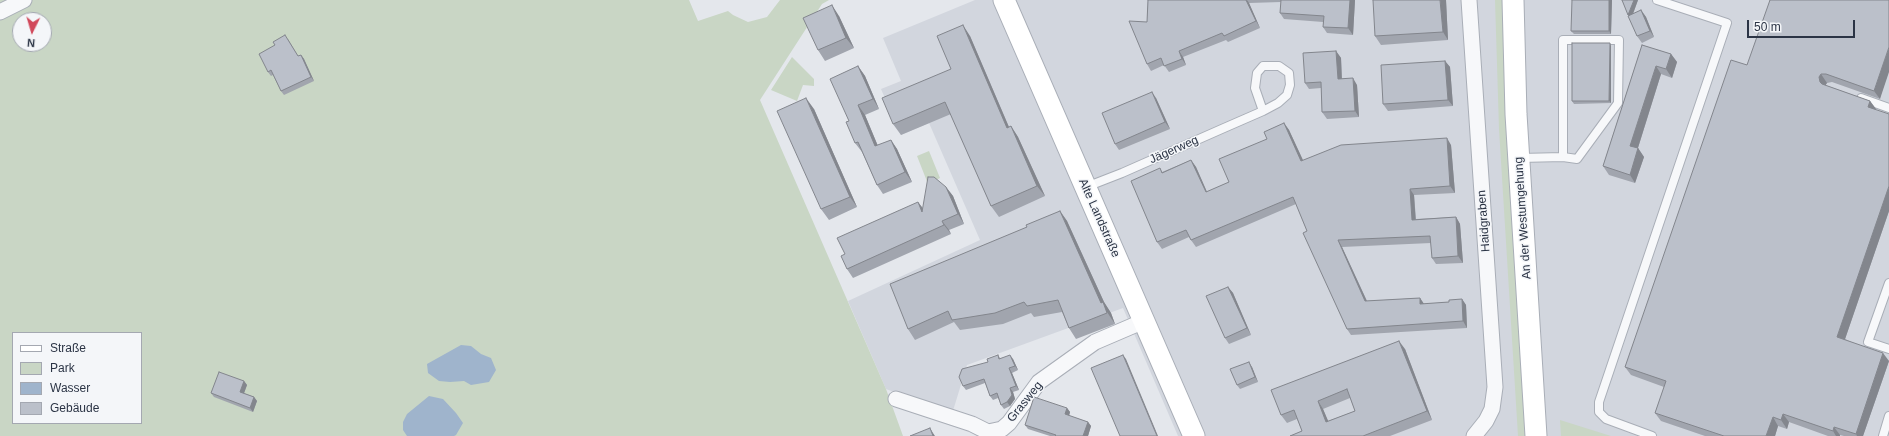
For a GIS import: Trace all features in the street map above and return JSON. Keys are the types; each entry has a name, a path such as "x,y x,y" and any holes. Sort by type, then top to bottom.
{"main road":[{"name":"Alte Landstraße","path":"1004,0 1194,436"},
{"name":"An der Westumgehung","path":"1513,0 1516,114 1536,436"}],"street":[{"path":"0,12 24,0"},
{"name":"Haidgraben","path":"1469,0 1495,387 1492,409 1486,421 1474,436"},
{"name":"Grasweg","path":"896,399 972,424 988,432 1002,429 1010,423 1039,382 1095,342 1144,321"}],"lane":[{"path":"1652,436 1606,419 1599,412 1599,402 1727,23 1657,0"},
{"path":"1519,158 1563,157 1577,159 1618,103 1619,40 1563,40 1563,157"},
{"name":"Jägerweg","path":"1086,187 1263,111 1278,103 1287,95 1290,85 1289,73 1279,66 1263,66 1257,73 1255,88 1263,111"},
{"path":"1851,94 1889,108"},
{"path":"1889,282 1868,342 1889,349"},
{"path":"1883,436 1889,416"}],"shaded area":[{"path":"975,0 1889,0 1889,436 1178,436 1123,308 967,365 952,414 886,389 848,301 980,240 929,123 901,135 881,89 901,81 883,38"}],"green space":[{"path":"0,0 689,0 698,21 728,11 748,22 767,17 780,0 829,0 822,4 760,100 886,389 903,436 0,436"},
{"path":"1495,0 1506,0 1528,436 1518,436 1499,129"},
{"path":"792,57 814,79 814,86 803,85 797,101 771,90"},
{"path":"929,151 940,178 928,184 917,156"},
{"path":"1560,420 1611,436 1561,436"}],"water":[{"path":"461,345 471,346 481,354 491,358 496,370 489,382 471,385 464,381 439,381 428,373 427,364"},
{"path":"429,396 443,399 463,423 456,435 407,436 403,430 403,422 407,414"}],"building":[{"path":"1148,0 1246,0 1256,21 1224,36 1222,33 1179,51 1182,59 1164,66 1161,58 1147,64 1129,21 1147,22"},
{"path":"1281,0 1350,0 1348,28 1323,27 1324,16 1280,13"},
{"path":"1373,0 1440,0 1443,32 1375,36"},
{"path":"1572,0 1609,0 1609,31 1571,31"},
{"path":"1622,0 1634,0 1628,15"},
{"path":"1770,0 1889,0 1889,47 1874,91 1826,74 1821,74 1819,77 1822,84 1870,101 1868,107 1889,114 1889,186 1837,337 1883,353 1856,434 1834,427 1833,431 1783,414 1781,420 1773,417 1766,436 1724,436 1655,413 1666,381 1625,367 1731,60 1747,65"},
{"path":"832,5 846,38 818,50 803,18"},
{"path":"1641,10 1650,31 1637,36 1628,16"},
{"path":"963,25 1007,128 1011,126 1037,186 991,206 945,102 893,124 882,98 951,69 937,36"},
{"path":"285,35 298,56 301,55 311,77 281,91 271,70 268,72 259,54 275,45 273,42"},
{"path":"1572,43 1610,43 1609,101 1572,101"},
{"path":"1642,45 1671,54 1666,69 1656,66 1630,146 1638,148 1630,175 1603,166"},
{"path":"1336,51 1338,79 1353,78 1355,111 1322,112 1321,82 1305,83 1303,53"},
{"path":"1445,61 1448,100 1383,104 1381,65"},
{"path":"858,66 873,99 858,105 875,146 891,140 905,172 877,185 858,142 855,143 846,122 849,121 830,79"},
{"path":"1152,92 1165,122 1115,144 1102,113"},
{"path":"806,98 850,197 821,209 777,111"},
{"path":"1284,123 1301,161 1341,145 1447,138 1450,186 1410,189 1412,220 1456,217 1458,256 1432,258 1430,236 1338,240 1365,301 1420,298 1420,304 1449,302 1449,300 1462,299 1463,321 1347,329 1303,233 1307,231 1293,197 1191,240 1186,230 1157,242 1131,181 1160,168 1162,173 1191,160 1206,192 1229,182 1219,159 1267,139 1264,132"},
{"path":"928,177 934,177 946,187 958,214 942,221 944,225 847,269 841,256 845,254 837,238 918,202 922,212"},
{"path":"1060,211 1101,303 1103,302 1107,313 1069,328 1058,300 1027,306 1024,302 995,313 952,320 948,311 908,329 890,284 1027,227 1026,225"},
{"path":"1228,287 1247,328 1225,338 1206,296"},
{"path":"1399,341 1427,411 1363,436 1290,436 1302,431 1294,410 1281,415 1271,390","holes":["1347,389 1355,411 1326,422 1318,401"]},
{"path":"998,355 999,359 1010,355 1015,366 1009,368 1016,386 1010,388 1012,395 1007,402 1001,405 997,393 990,396 984,379 963,386 959,377 962,369 988,362 987,359"},
{"path":"1123,355 1157,436 1120,436 1091,368"},
{"path":"1249,362 1255,377 1237,385 1230,369"},
{"path":"219,372 244,381 240,392 254,397 250,408 211,393"},
{"path":"1034,397 1067,408 1065,414 1088,422 1083,436 1055,436 1056,435 1025,425"},
{"path":"930,428 933,436 910,436"}]}
